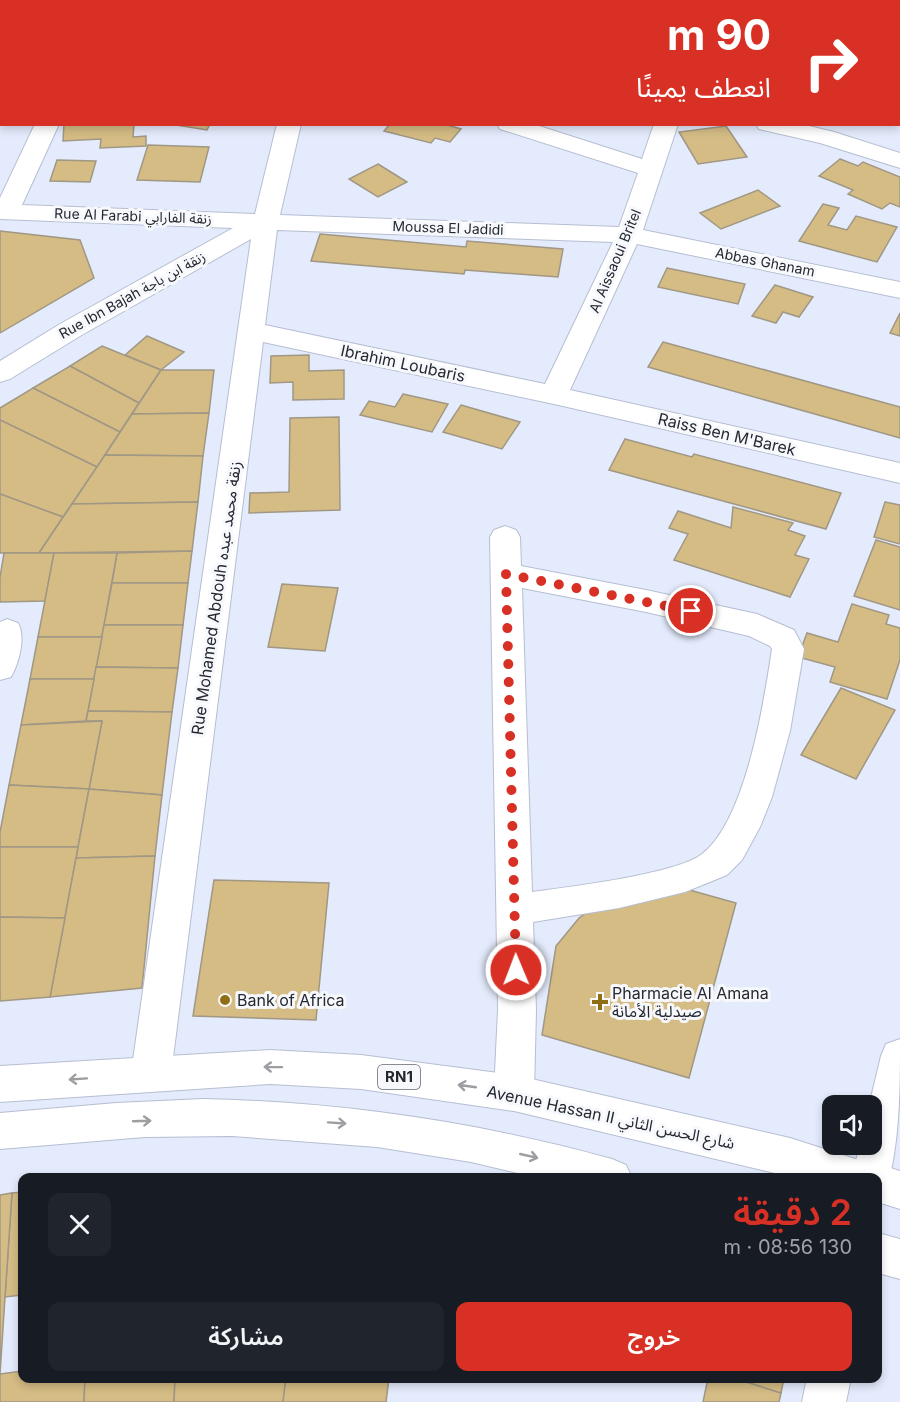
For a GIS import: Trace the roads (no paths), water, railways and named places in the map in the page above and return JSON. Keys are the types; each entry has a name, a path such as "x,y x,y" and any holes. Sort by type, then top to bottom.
{"street":[{"path":"3,212 45,126"},
{"name":"Rue Mohamed Abdouh زنقة محمد عبده","path":"151,1074 266,220 289,126"},
{"path":"513,126 651,169"},
{"name":"Al Aissaoui Britel","path":"555,395 629,235 665,126"},
{"path":"776,126 826,137 900,161"},
{"name":"Rue Al Farabi زنقة الفارابي","path":"3,212 266,220"},
{"name":"Moussa El Jadidi","path":"266,220 629,235"},
{"name":"Rue Ibn Bajah زنقة ابن باجة","path":"0,373 70,330 266,220"},
{"name":"Abbas Ghanam","path":"629,235 900,290"},
{"name":"Ibrahim Loubaris","path":"252,331 555,395"},
{"name":"Raiss Ben M'Barek","path":"555,395 900,472"},
{"path":"505,537 517,1010 514,1093"},
{"path":"506,574 757,626 783,638 788,649 773,736 756,793 734,843 716,864 689,877 617,894 515,910"},
{"path":"0,668 7,631"},
{"path":"873,1173 900,1056"},
{"name":"Avenue Hassan II شارع الحسن الثاني","path":"0,1084 270,1067 361,1072 514,1093 790,1157 843,1173"},
{"path":"0,1131 113,1122 229,1118 344,1124 459,1140 592,1173"},
{"path":"882,1184 900,1190"},
{"path":"882,1254 900,1259"},
{"path":"824,1402 828,1383"}],"place":[{"name":"Bank of Africa","path":"225,1000"},
{"name":"Pharmacie Al Amana صيدلية الأمانة","path":"600,1002"}]}
